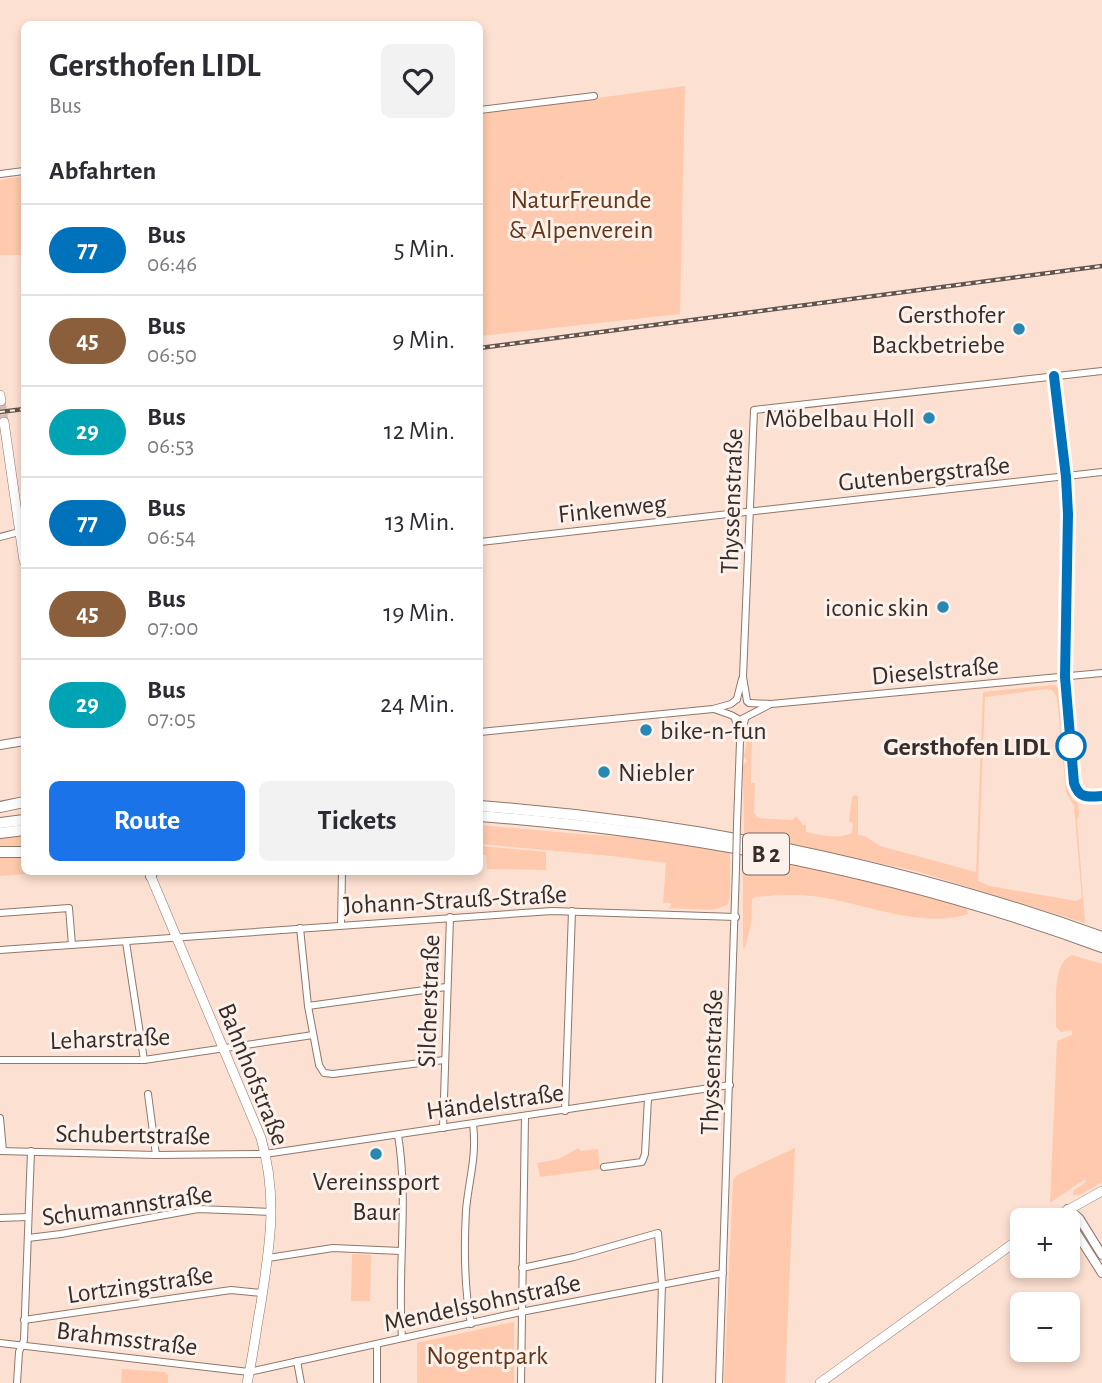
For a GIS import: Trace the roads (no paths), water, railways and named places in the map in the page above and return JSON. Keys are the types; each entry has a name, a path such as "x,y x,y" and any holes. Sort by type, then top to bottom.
{"highway":[{"path":"0,807 21,803"},
{"name":"B 2","path":"483,806 596,817 745,840 887,871 990,900 1102,937"},
{"name":"B 2","path":"483,816 654,835 807,863 951,898 1102,947"},
{"path":"0,823 21,820"},
{"path":"0,833 21,830"},
{"path":"0,852 21,852"},
{"path":"1079,928 1102,931"}],"main road":[{"path":"0,395 1,401"},
{"path":"4,422 21,544"},
{"name":"Bahnhofstraße","path":"151,875 261,1138 265,1154 273,1212 247,1383"},
{"path":"1070,1208 1102,1191"},
{"path":"820,1383 1010,1246"}],"street":[{"path":"483,110 593,96"},
{"path":"0,174 21,171"},
{"path":"1102,371 1054,376 1066,477 1069,538 1065,677 1077,792 1086,797 1102,796"},
{"name":"Thyssenstraße","path":"748,702 743,677 754,410 1054,376"},
{"name":"Gutenbergstraße","path":"749,512 1102,472"},
{"name":"Finkenweg","path":"483,542 749,512"},
{"path":"0,537 19,532"},
{"name":"Dieselstraße","path":"483,732 713,709 734,702 771,704 1102,674"},
{"name":"Thyssenstraße","path":"734,702 743,677"},
{"path":"733,716 734,702"},
{"path":"748,702 748,716"},
{"name":"Dieselstraße","path":"713,709 733,716 748,716 771,704"},
{"name":"Thyssenstraße","path":"733,716 740,742"},
{"name":"Thyssenstraße","path":"719,1383 740,742 748,716"},
{"path":"0,745 21,742"},
{"path":"341,925 342,875"},
{"path":"0,913 69,908 72,945"},
{"path":"565,1111 572,911"},
{"name":"Johann-Strauß-Straße","path":"0,950 450,917 572,911 736,917"},
{"name":"Silcherstraße","path":"443,1128 450,917"},
{"path":"300,928 308,1006 320,1067 324,1073 444,1060"},
{"path":"126,942 144,1060"},
{"path":"308,1006 446,988"},
{"name":"Leharstraße","path":"0,1060 144,1060 313,1035"},
{"name":"Händelstraße","path":"265,1154 730,1085"},
{"path":"148,1094 156,1155"},
{"path":"604,1167 642,1162 645,1154 648,1098"},
{"path":"521,1383 525,1116"},
{"path":"0,1118 2,1150"},
{"path":"471,1324 465,1293 466,1213 475,1155 473,1124"},
{"path":"398,1135 402,1174 402,1338"},
{"name":"Schubertstraße","path":"2,1150 156,1155 265,1154"},
{"path":"17,1383 24,1320 31,1152"},
{"name":"Schumannstraße","path":"28,1238 198,1209 273,1212"},
{"path":"0,1218 28,1217"},
{"path":"1080,1220 1102,1255"},
{"path":"522,1268 574,1257 658,1233 662,1284 659,1383"},
{"path":"1080,1239 1102,1273"},
{"path":"268,1258 333,1248 401,1251"},
{"name":"Mendelssohnstraße","path":"249,1372 521,1312 723,1273"},
{"name":"Lortzingstraße","path":"24,1320 231,1290 262,1293"},
{"name":"Brahmsstraße","path":"0,1343 249,1372"},
{"path":"377,1344 377,1383"},
{"path":"297,1361 301,1383"}],"tunnel":[{"path":"1,401 4,422"}],"railway":[{"path":"483,348 1102,266"},
{"path":"0,412 21,409"}],"place":[{"name":"Gersthofer Backbetriebe","path":"1019,329"},
{"name":"Möbelbau Holl","path":"929,418"},
{"name":"iconic skin","path":"943,607"},
{"name":"bike-n-fun","path":"646,730"},
{"name":"Gersthofen LIDL","path":"1071,746"},
{"name":"Niebler","path":"604,772"},
{"name":"Vereinssport Baur","path":"376,1154"}],"park label":[{"name":"NaturFreunde & Alpenverein","path":"581,214"},
{"name":"Nogentpark","path":"487,1355"}]}
